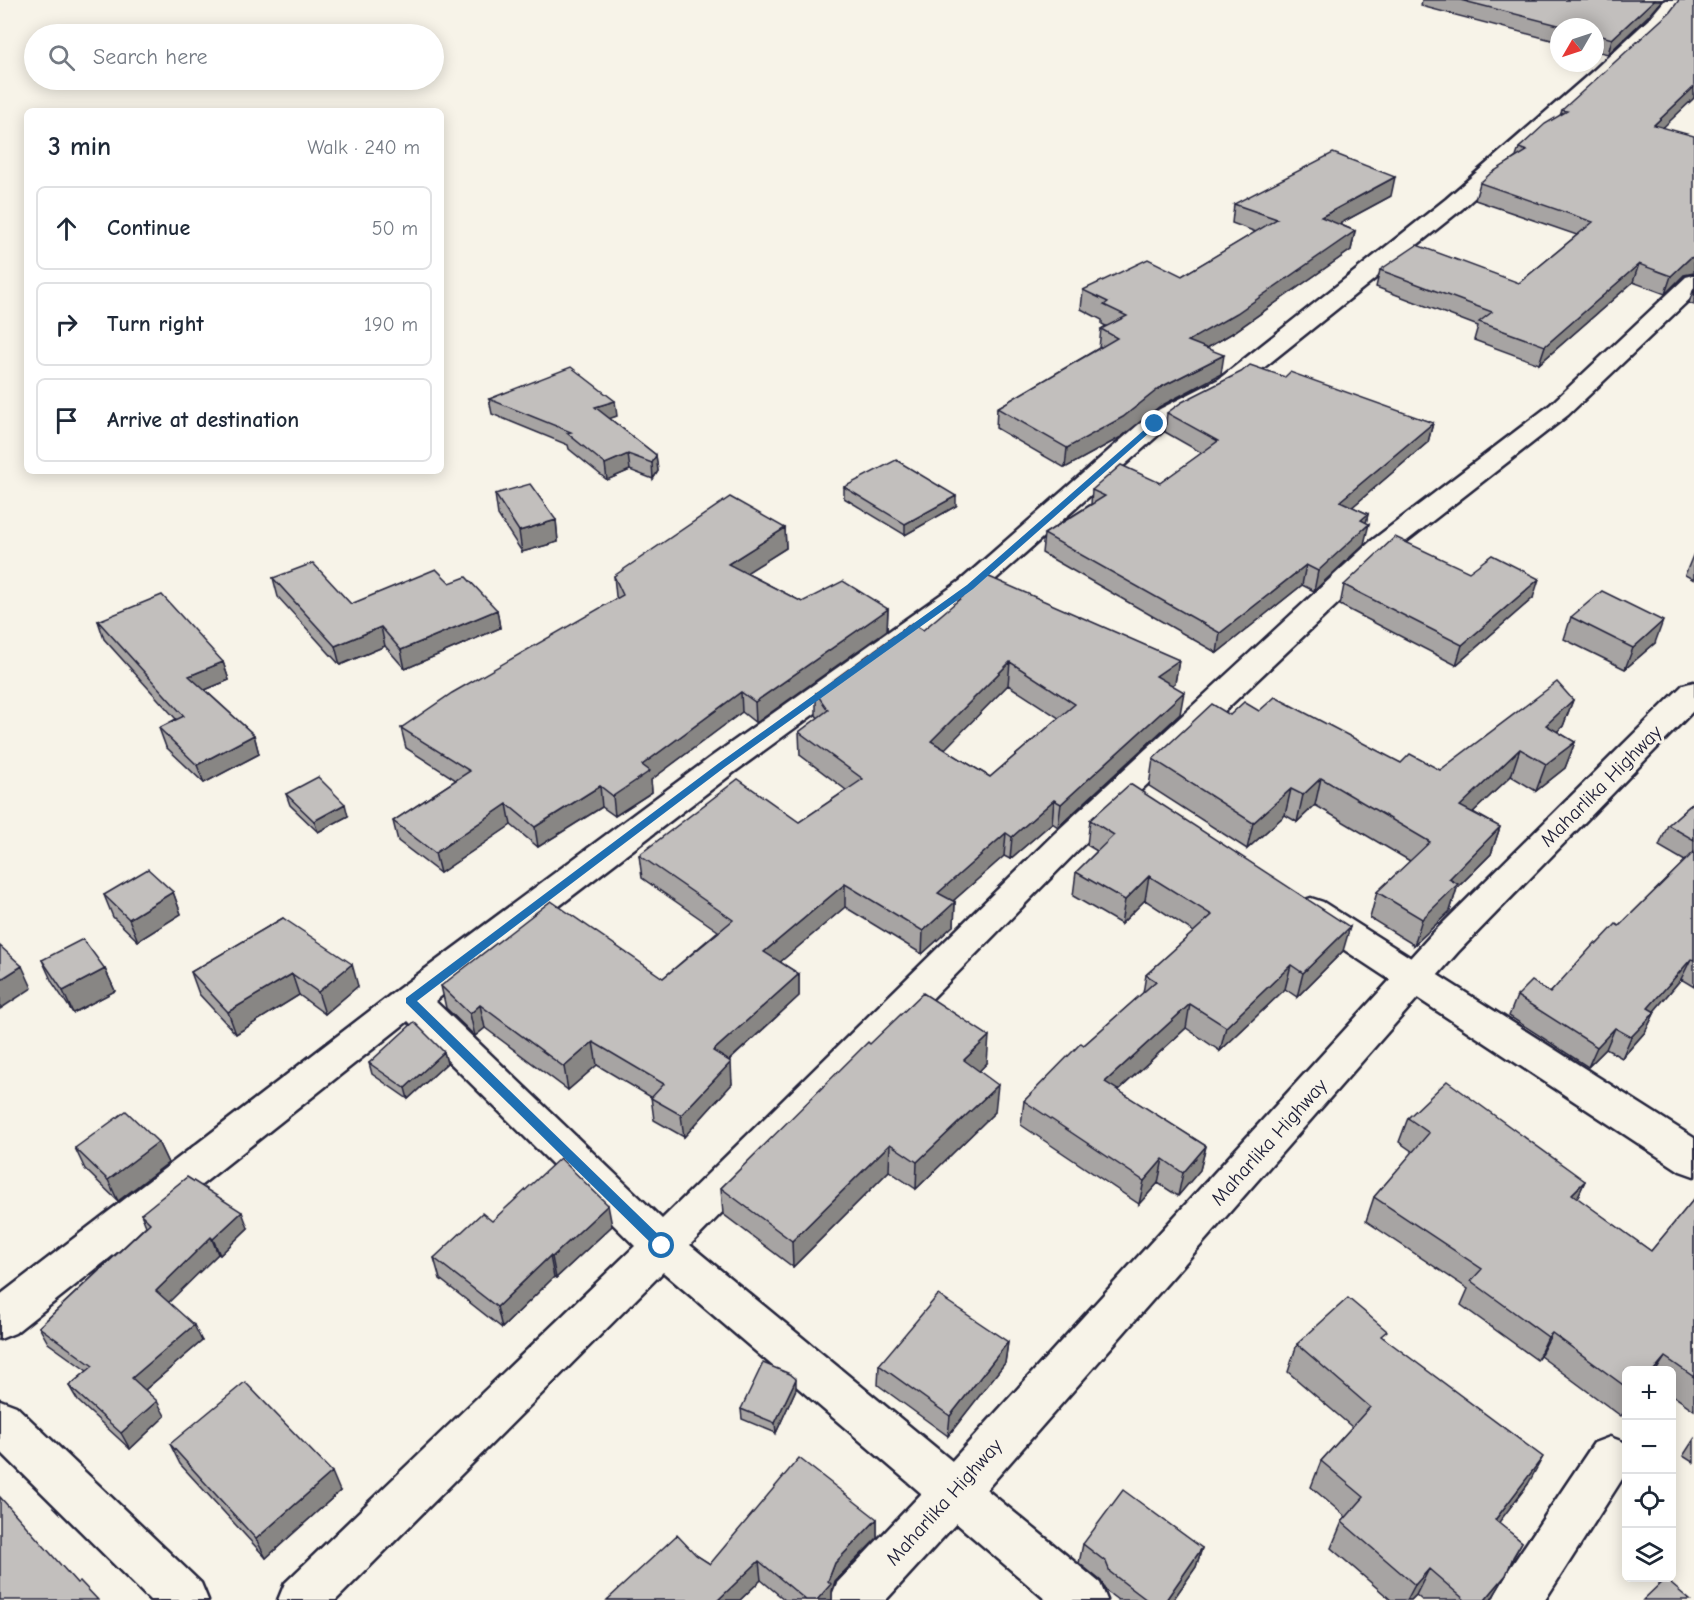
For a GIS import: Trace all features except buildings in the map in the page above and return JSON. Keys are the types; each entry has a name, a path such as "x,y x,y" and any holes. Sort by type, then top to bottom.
{"main road":[{"path":"0,1320 252,1121 410,1000 722,765 970,587 1155,424 1169,414 1228,384 1454,204 1601,74 1657,22 1674,0"},
{"path":"302,1600 662,1246 948,958 1124,788 1380,548 1559,410 1694,282"},
{"name":"Maharlika Highway","path":"854,1600 1415,980 1444,943 1694,692"},
{"path":"1124,788 1153,807"},
{"path":"1289,897 1694,1159"},
{"path":"410,1000 662,1246 1083,1600"},
{"path":"0,1421 184,1600"},
{"path":"1517,1600 1610,1458"}],"route":[{"path":"662,1246 410,1000 722,765 970,587 1155,424"}]}
